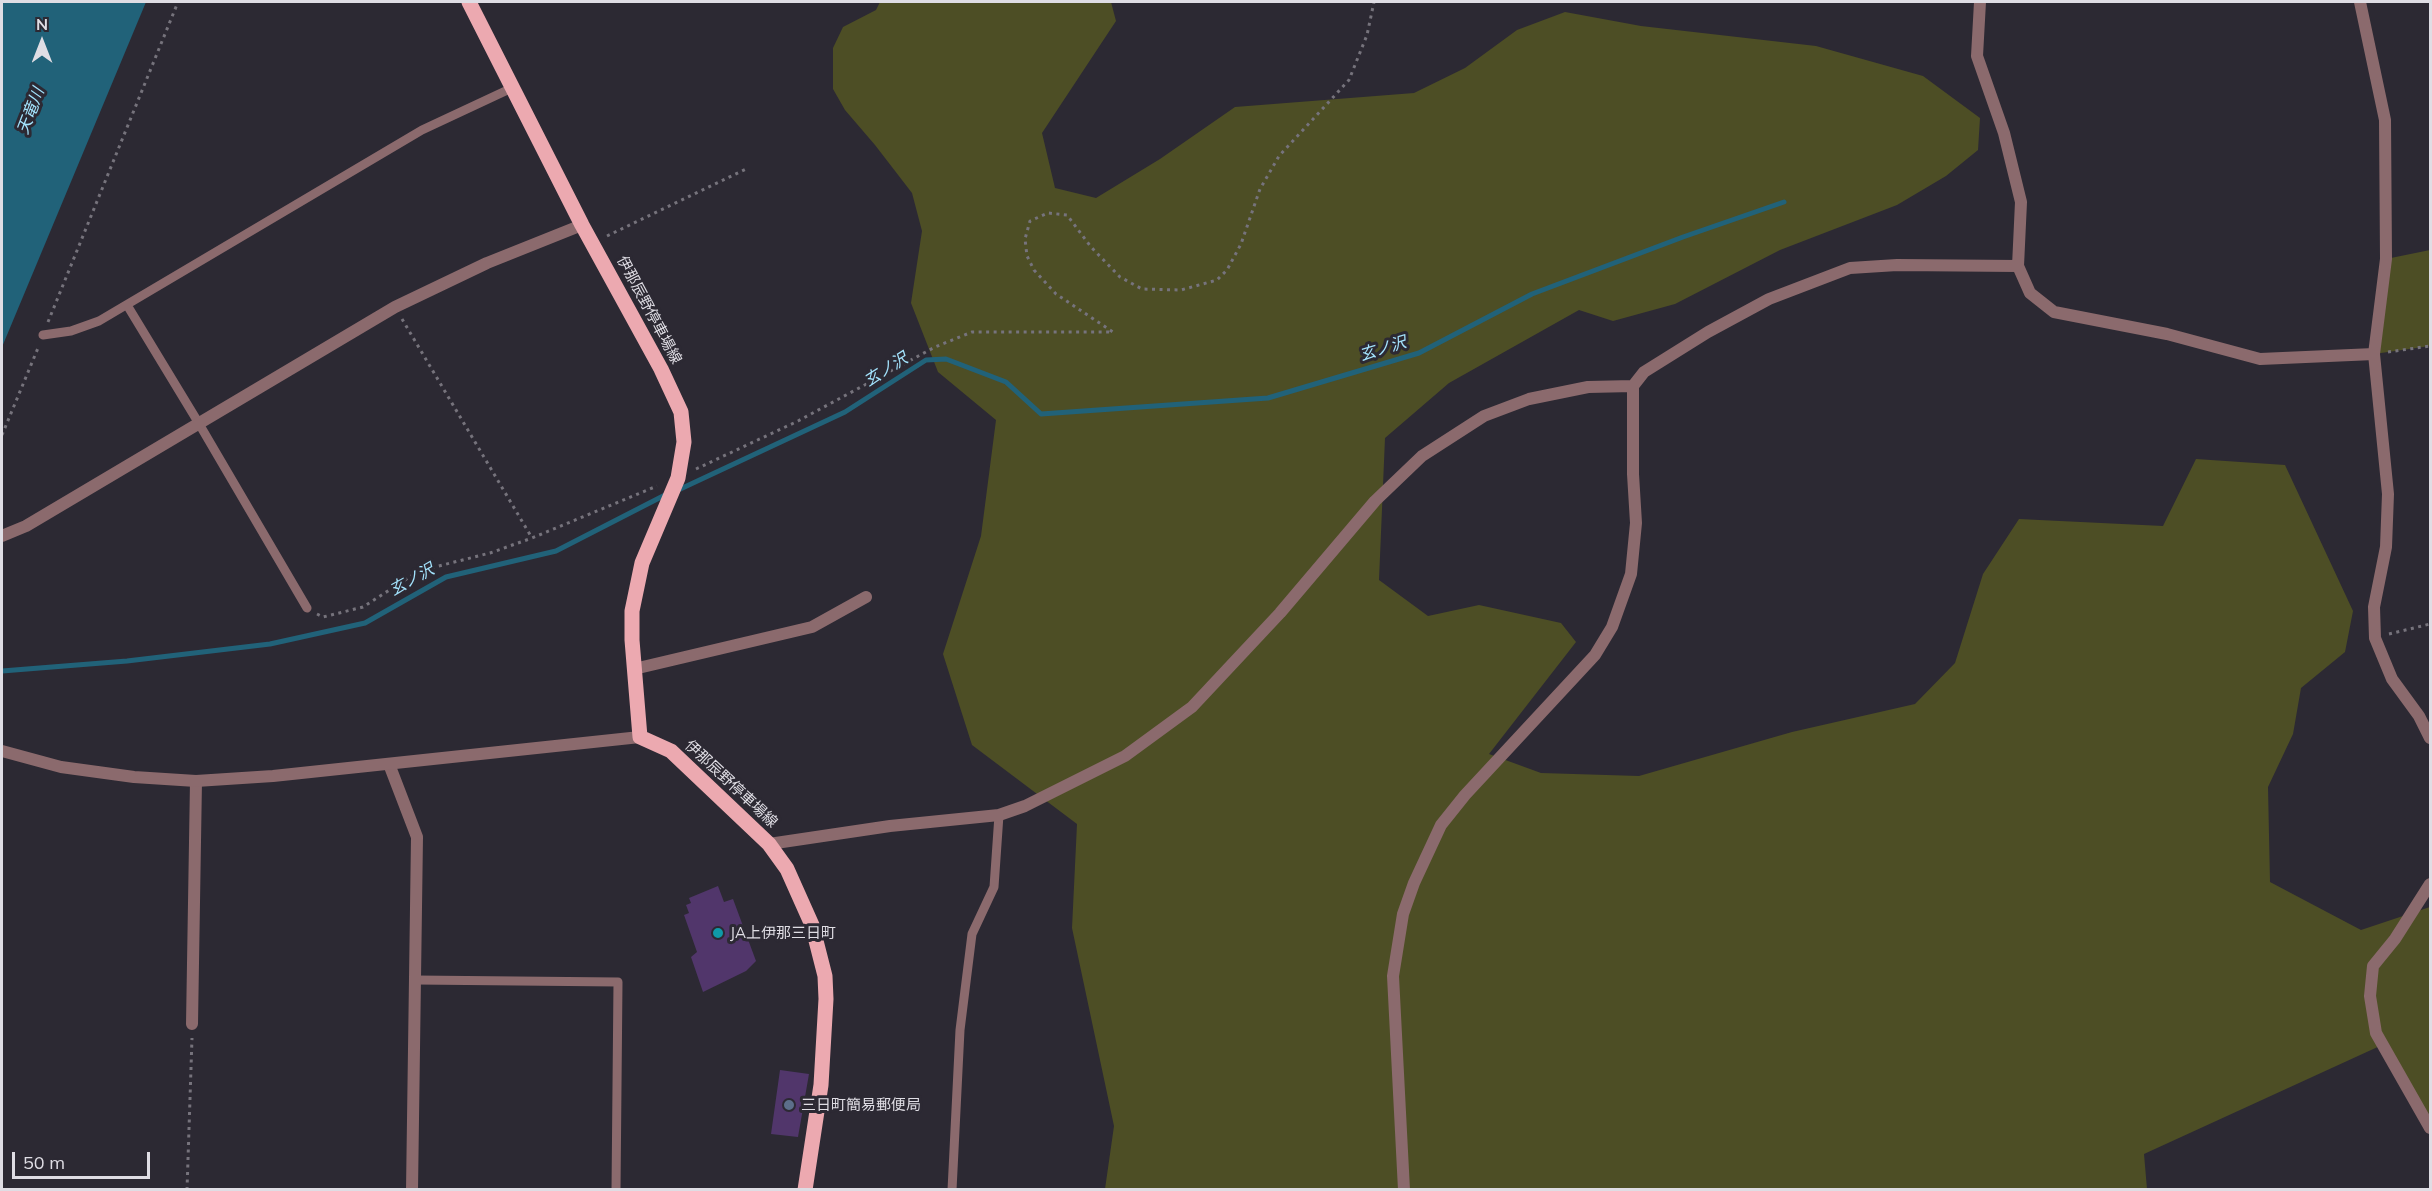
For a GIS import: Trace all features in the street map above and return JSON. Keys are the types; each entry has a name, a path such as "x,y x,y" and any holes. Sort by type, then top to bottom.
{"main road":[{"name":"伊那辰野停車場線","path":"469,2 582,225 661,369 681,412 684,442 678,478 642,563 635,587 632,620 640,737 671,751 769,844 787,869 812,926 825,976 826,999 821,1084 806,1190"}],"street":[{"path":"1980,2 1977,56 2004,133 2021,202 2018,266 2030,293 2054,312 2167,334 2260,359 2374,354"},
{"path":"2360,2 2385,120 2386,259 2374,354 2388,494 2386,547 2374,607 2375,638 2392,679 2419,716 2430,738"},
{"path":"2,536 26,526 395,307 487,263 582,225"},
{"path":"1404,1190 1393,976 1403,914 1414,882 1441,825 1465,795 1595,655 1612,627 1631,574 1636,524 1633,474 1633,386 1644,372 1728,321 1769,299 1850,268 1897,265 2018,266"},
{"path":"769,844 890,826 999,815 1025,806 1125,756 1192,706 1280,613 1375,501 1422,456 1484,417 1529,399 1588,387 1633,386"},
{"path":"634,669 812,627 866,597"},
{"path":"2,751 61,767 134,777 196,781 273,776 640,737"},
{"path":"389,764 417,837 412,1190"},
{"path":"192,1024 196,781"},
{"path":"2430,884 2395,939 2373,966 2370,996 2376,1033 2430,1128"}],"lane":[{"path":"43,335 80,328 99,321 422,130 514,87"},
{"path":"127,305 307,608"},
{"path":"952,1190 960,1030 972,934 994,887 999,815"},
{"path":"416,980 618,982 616,1190"}],"path":[{"path":"2,435 178,2"},
{"path":"307,608 323,617 363,607 420,571 490,553 532,538 678,478 798,421 935,348 972,332 1113,332 1056,294 1034,270 1027,256 1025,239 1030,222 1048,213 1067,215 1091,247 1120,277 1142,289 1180,290 1217,280 1227,270 1241,244 1260,189 1279,156 1349,80 1367,35 1374,2"},
{"path":"593,243 746,169"},
{"path":"395,307 532,538"},
{"path":"2374,354 2430,346"},
{"path":"2375,638 2410,627 2430,624"},
{"path":"188,1190 192,1024"}],"shaded area":[{"path":"880,2 1111,2 1116,21 1042,133 1055,188 1096,198 1160,159 1235,107 1414,93 1465,68 1517,30 1565,12 1641,26 1816,46 1923,76 1980,118 1978,150 1946,176 1897,205 1780,250 1675,304 1613,321 1579,310 1449,383 1385,438 1379,580 1428,616 1479,605 1561,623 1576,642 1489,754 1541,773 1639,776 1792,732 1915,704 1955,663 1983,574 2019,519 2163,526 2196,459 2285,465 2353,611 2345,652 2301,688 2293,734 2268,787 2270,882 2361,930 2430,907 2430,1128 2382,1045 2144,1154 2147,1189 1105,1189 1114,1126 1072,928 1077,824 972,745 943,654 981,536 996,420 938,372 911,303 922,231 912,193 845,110 833,89 833,48 843,27 876,10"},
{"path":"2430,250 2430,346 2374,354 2386,259"}],"water":[{"name":"天竜川","path":"2,2 146,2 2,347"}],"building":[{"name":"JA上伊那三日町","path":"718,886 724,902 733,899 756,961 746,971 703,992 691,957 697,952 684,915 689,913 686,905 691,903 689,898"},
{"name":"三日町簡易郵便局","path":"780,1070 809,1074 798,1137 771,1134"}],"waterway":[{"name":"玄ノ沢","path":"676,491 845,412 926,360 946,359 1006,382 1041,414 1268,398 1419,353 1532,294 1784,202"},
{"name":"玄ノ沢","path":"2,671 127,661 270,644 365,623 446,577 556,551 667,494"}],"place":[{"name":"JA上伊那三日町","path":"718,933"},
{"name":"三日町簡易郵便局","path":"789,1105"}]}
